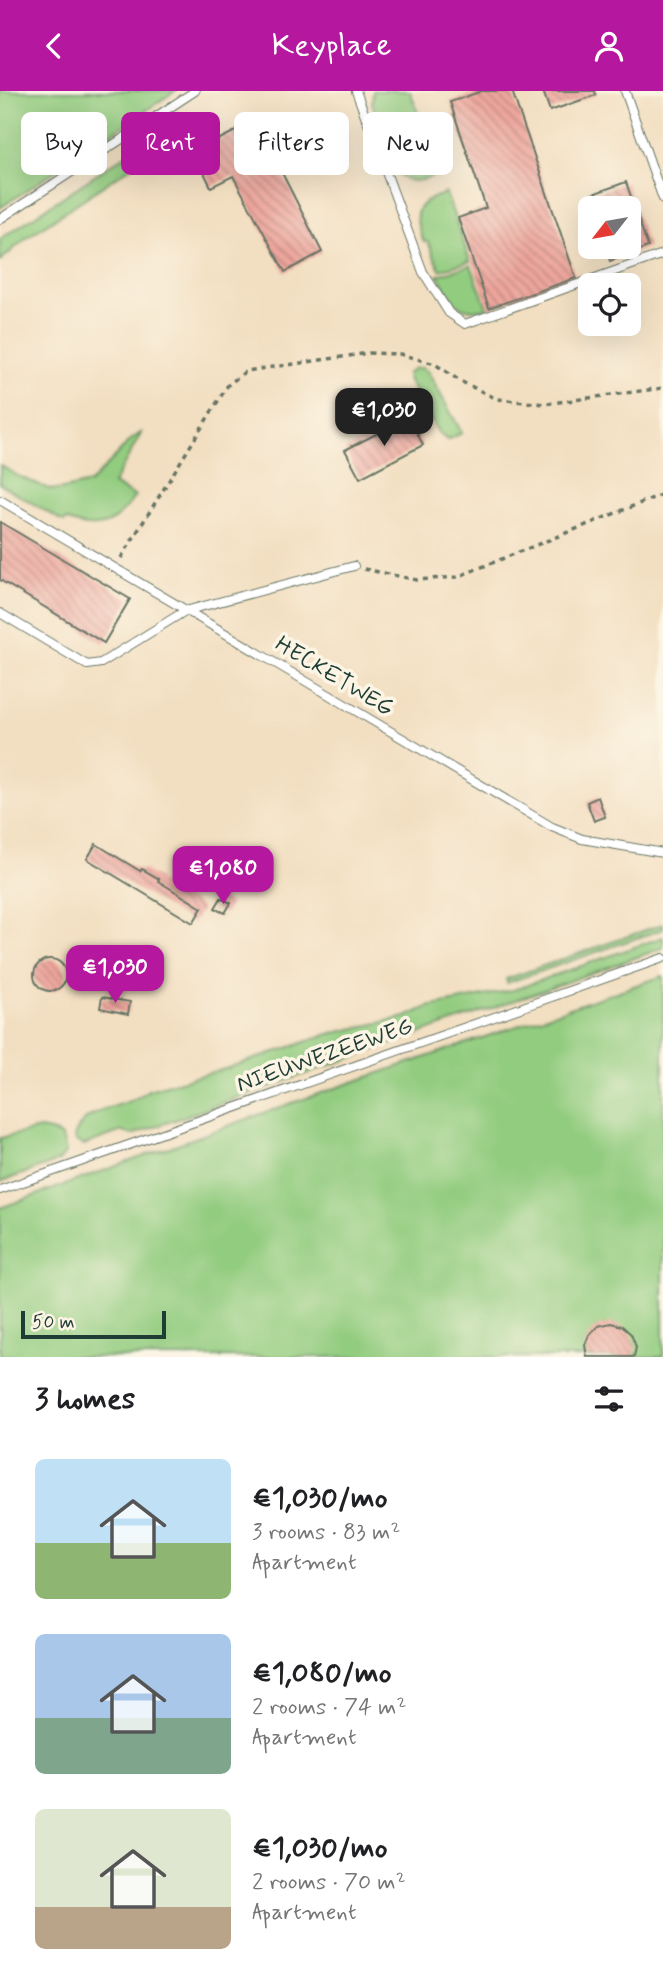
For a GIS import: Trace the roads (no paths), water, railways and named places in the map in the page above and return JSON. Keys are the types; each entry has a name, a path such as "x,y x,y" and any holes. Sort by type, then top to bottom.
{"lane":[{"path":"0,219 195,91"},
{"path":"356,91 423,272 449,313 465,324 663,254"},
{"path":"625,91 663,199"},
{"name":"HECKETWEG","path":"0,500 552,827 582,839 663,853"},
{"path":"0,613 87,664 102,663 185,611 354,566"},
{"name":"NIEUWEZEEWEG","path":"0,1190 663,958"}]}
